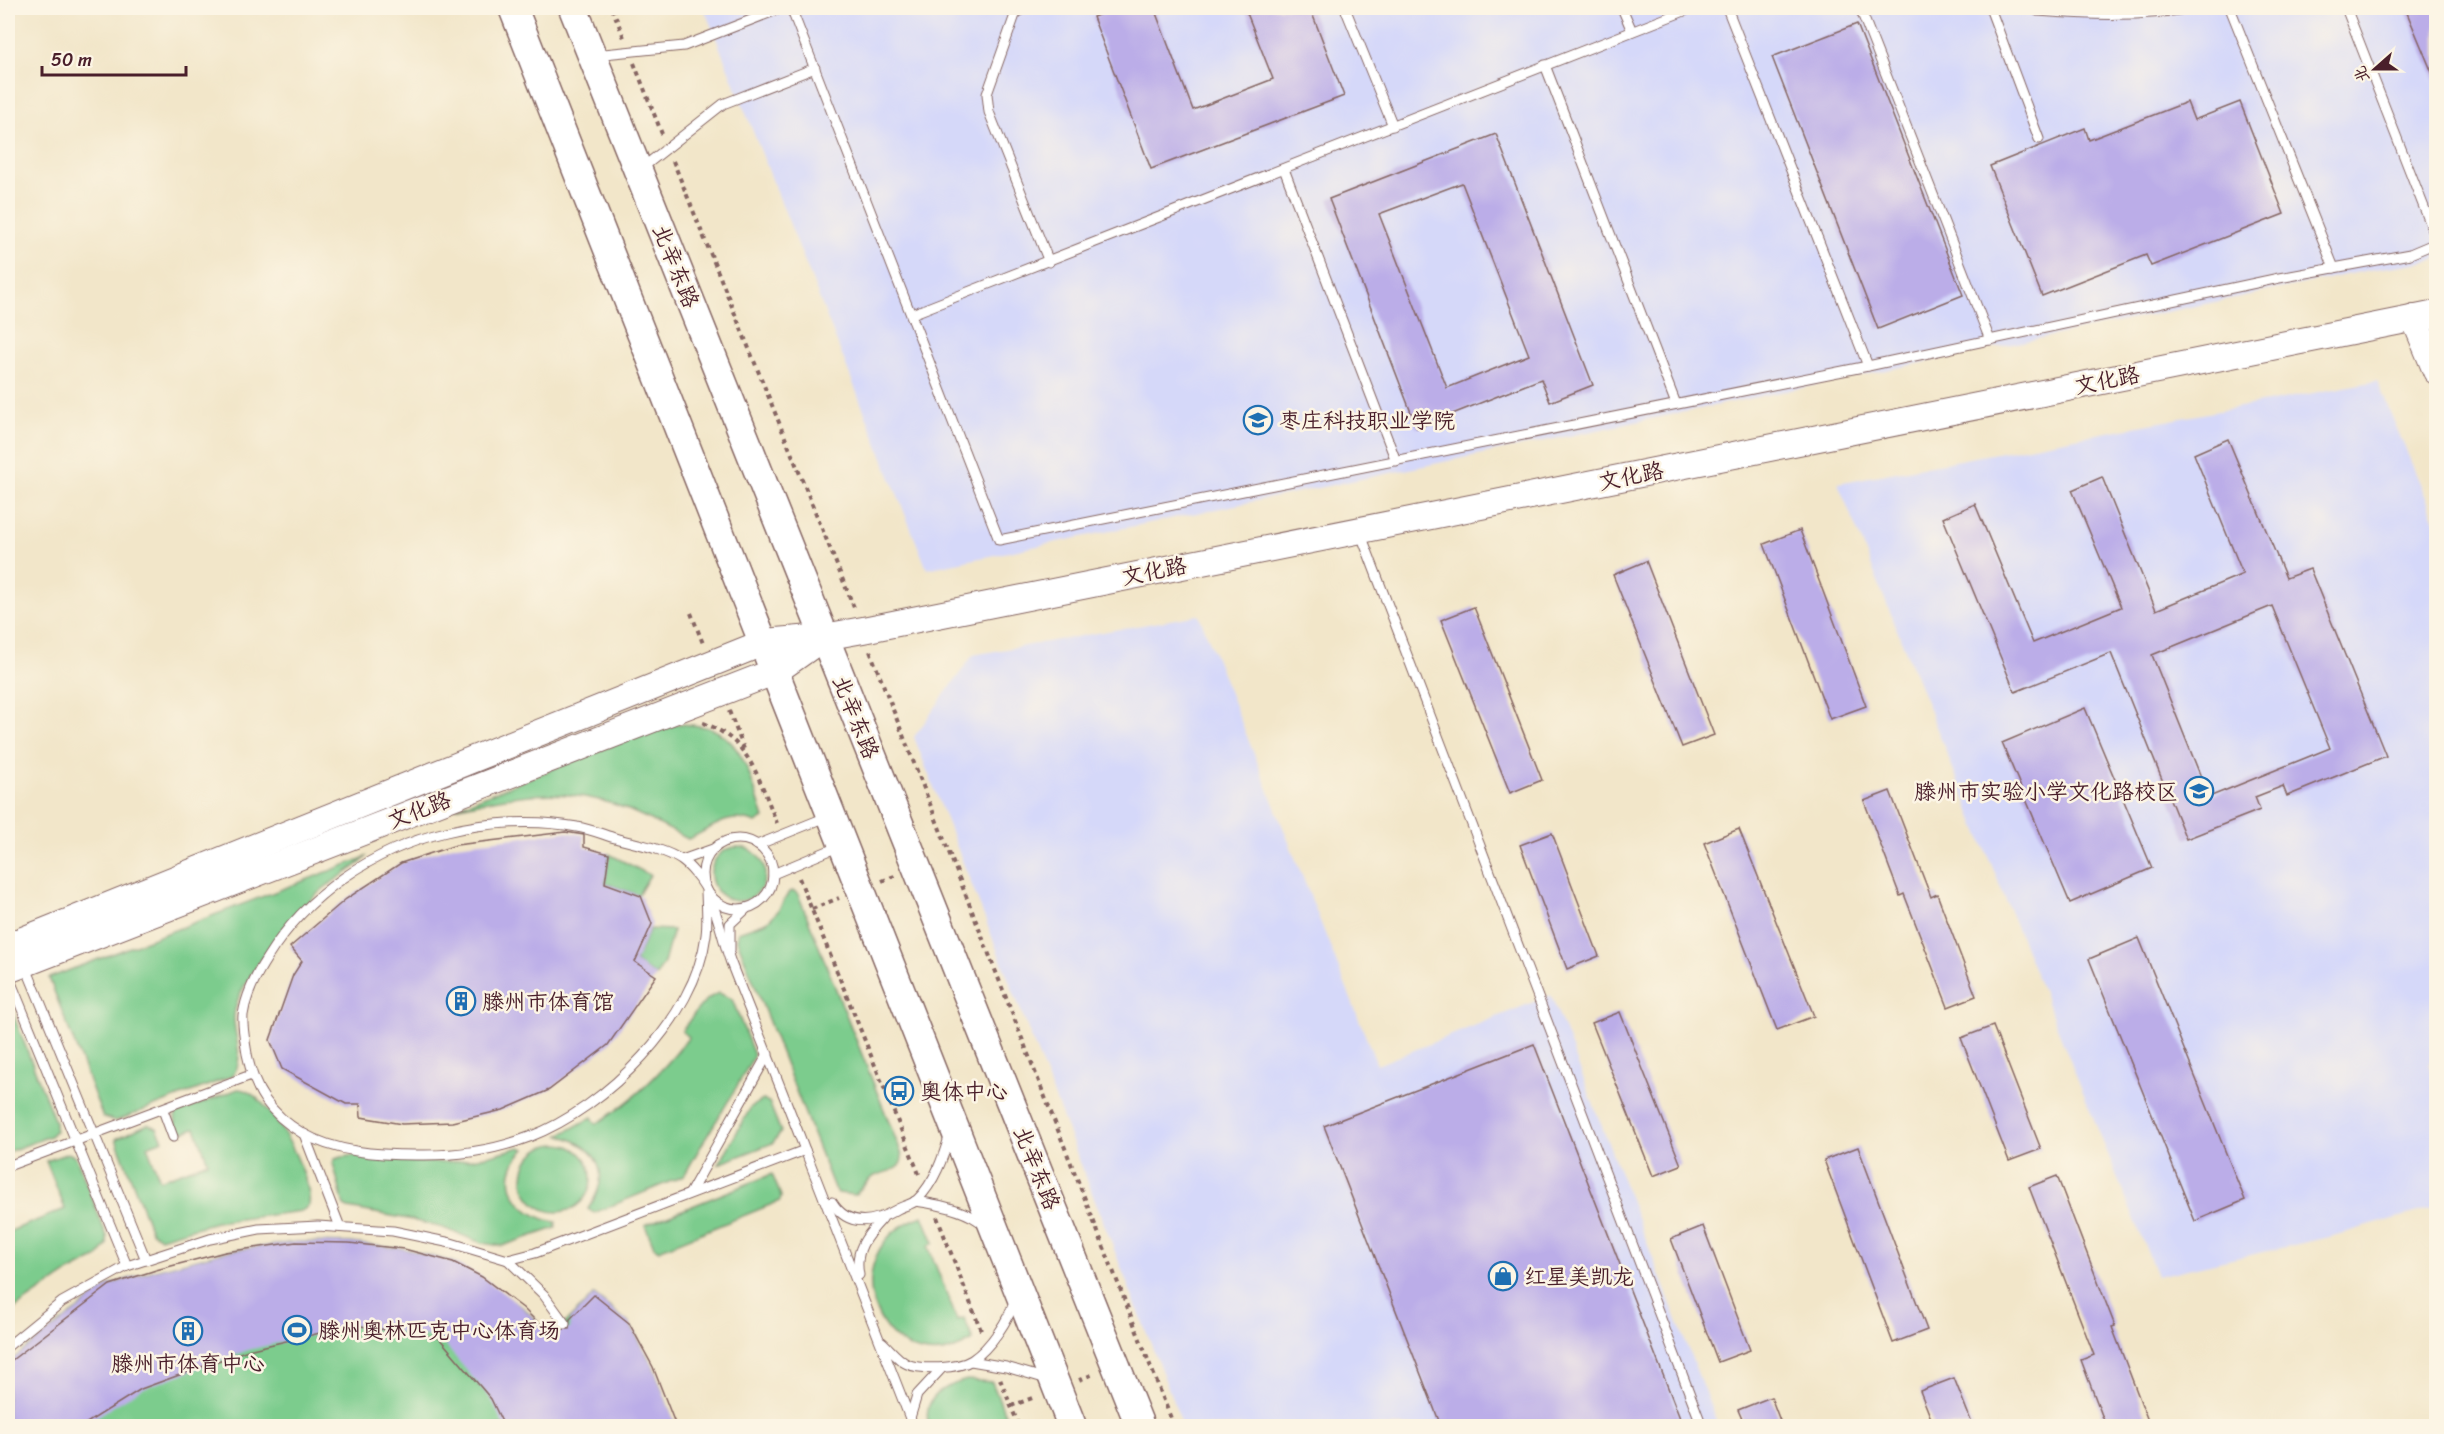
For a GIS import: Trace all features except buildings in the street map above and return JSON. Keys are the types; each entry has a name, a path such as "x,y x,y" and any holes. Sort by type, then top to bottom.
{"main road":[{"path":"513,8 765,642 1072,1426"},
{"name":"北辛东路","path":"573,8 1140,1426"}],"street":[{"name":"文化路","path":"12,964 765,642 824,637 863,630 2425,316"},
{"path":"2425,316 2436,370"},
{"name":"文化路","path":"12,964 776,671 824,637"}],"lane":[{"path":"592,55 684,46 782,8"},
{"path":"791,8 999,540 1868,366 2410,254 2436,243"},
{"path":"1022,8 1015,15 987,94 989,112 1049,262"},
{"path":"1345,8 1393,126"},
{"path":"1622,8 1632,31"},
{"path":"912,314 1692,8"},
{"path":"1727,8 1868,366"},
{"path":"1860,8 1990,340"},
{"path":"1990,8 2039,139"},
{"path":"2032,8 2038,11 2085,15 2131,14 2191,8"},
{"path":"2230,8 2334,268"},
{"path":"2346,8 2436,238"},
{"path":"1545,65 1676,404"},
{"path":"638,171 723,104 815,68"},
{"path":"1284,169 1396,461"},
{"path":"1360,530 1702,1426"},
{"path":"757,845 832,815"},
{"path":"706,888 706,934 697,969 680,1006 652,1044 612,1087 569,1117 531,1137 490,1149 446,1156 388,1155 345,1149 303,1134 282,1122 251,1075 243,1017 248,995 261,968 285,929 314,900 382,855 445,832 486,825 531,824 580,827 682,860 706,888 716,902 726,907 748,908"},
{"path":"682,860 734,839 746,840 757,845 766,853 773,874 766,895 730,924 730,960"},
{"path":"773,874 843,845"},
{"path":"713,849 703,871 706,888 730,960 912,1422"},
{"path":"12,964 96,1134 146,1260"},
{"path":"12,964 127,1266"},
{"path":"690,1193 768,1054"},
{"path":"8,1166 163,1110 251,1075"},
{"path":"163,1110 173,1137"},
{"path":"863,1294 858,1255 866,1236 882,1219 915,1201 941,1164 953,1123"},
{"path":"303,1134 339,1227"},
{"path":"508,1260 535,1253 805,1150"},
{"path":"820,1184 843,1215 859,1221 882,1219"},
{"path":"915,1201 931,1203 978,1219 997,1237"},
{"path":"8,1346 62,1302 127,1266 210,1239 259,1229 339,1227 393,1231 450,1243 508,1260 544,1295 565,1324"},
{"path":"971,1361 987,1344 1012,1309 1018,1289"},
{"path":"880,1340 906,1364 942,1368 971,1361 1006,1367 1054,1381"},
{"path":"912,1422 917,1395 942,1368"}],"path":[{"path":"612,8 863,630 948,855 1174,1426"},
{"path":"700,723 720,729 736,740 747,755 782,835"},
{"path":"794,865 925,1188"},
{"path":"931,1203 987,1344"},
{"path":"996,1366 1019,1426"}],"shaded area":[{"name":"枣庄科技职业学院","path":"704,8 2436,8 2436,260 2369,270 927,569"},
{"name":"滕州市实验小学文化路校区","path":"2377,381 2436,522 2436,1060 2428,1064 2436,1082 2436,1207 2329,1237 2157,1276 1838,483"},
{"path":"1199,615 1377,1065 1551,995 1718,1426 1183,1426 914,737 973,655"}],"green space":[{"path":"681,724 714,730 728,739 736,748 748,770 764,818 756,823 736,819 728,820 688,839 613,804 574,795 514,797 455,808 655,728"},
{"path":"738,847 748,849 757,855 763,864 765,874 763,884 757,893 748,899 738,901 728,899 719,893 713,884 711,874 713,864 719,855 728,849"},
{"path":"609,854 650,875 638,895 605,883"},
{"path":"366,857 323,889 301,909 281,931 256,967 235,1009 234,1026 239,1056 232,1076 116,1121 103,1117 49,978"},
{"path":"794,891 798,894 902,1155 896,1168 873,1177 854,1195 838,1193 834,1188 737,940 738,932 767,922 778,911 789,892"},
{"path":"650,929 673,930 664,963 656,976 635,962"},
{"path":"719,993 732,999 754,1055 737,1086 684,1176 594,1213 588,1209 600,1184 598,1163 584,1147 560,1135 592,1117 596,1124 635,1096 669,1062 689,1037 682,1031 698,1009 708,999"},
{"path":"8,1001 55,1122 55,1131 50,1136 8,1152"},
{"path":"238,1089 250,1093 262,1103 287,1137 304,1176 309,1193 309,1205 302,1211 216,1222 160,1238 151,1231 116,1139 148,1124 157,1128 163,1140 147,1146 160,1180 208,1162 195,1128 178,1134 175,1117 177,1113"},
{"path":"763,1100 769,1102 781,1132 773,1143 719,1164 751,1107"},
{"path":"557,1144 570,1147 581,1154 588,1165 591,1178 588,1191 581,1202 570,1209 557,1212 544,1209 533,1202 526,1191 523,1178 526,1165 533,1154 544,1147"},
{"path":"520,1147 525,1149 511,1172 514,1194 531,1212 556,1222 556,1228 502,1246 482,1243 443,1228 408,1219 348,1208 344,1206 333,1163 335,1159 356,1155 423,1162 460,1161"},
{"path":"68,1153 76,1157 107,1237 107,1245 98,1257 69,1272 8,1313 8,1232 65,1209 46,1161"},
{"path":"772,1174 781,1196 780,1201 659,1250 654,1247 645,1225"},
{"path":"923,1216 934,1243 928,1246 957,1320 964,1318 973,1340 941,1352 913,1349 891,1334 877,1311 871,1285 876,1257 892,1233"},
{"name":"滕州奥林匹克中心体育场","path":"296,1242 349,1243 404,1249 453,1262 523,1308 552,1336 594,1295 629,1323 653,1367 675,1426 8,1426 8,1363 110,1285 225,1252"},
{"path":"967,1380 992,1382 1010,1426 929,1426 927,1417 931,1401 942,1390"}],"place":[{"name":"枣庄科技职业学院","path":"1258,420"},
{"name":"滕州市实验小学文化路校区","path":"2199,791"},
{"name":"滕州市体育馆","path":"461,1001"},
{"name":"奥体中心","path":"899,1091"},
{"name":"红星美凯龙","path":"1503,1276"},
{"name":"滕州奥林匹克中心体育场","path":"297,1330"},
{"name":"滕州市体育中心","path":"188,1331"}]}
